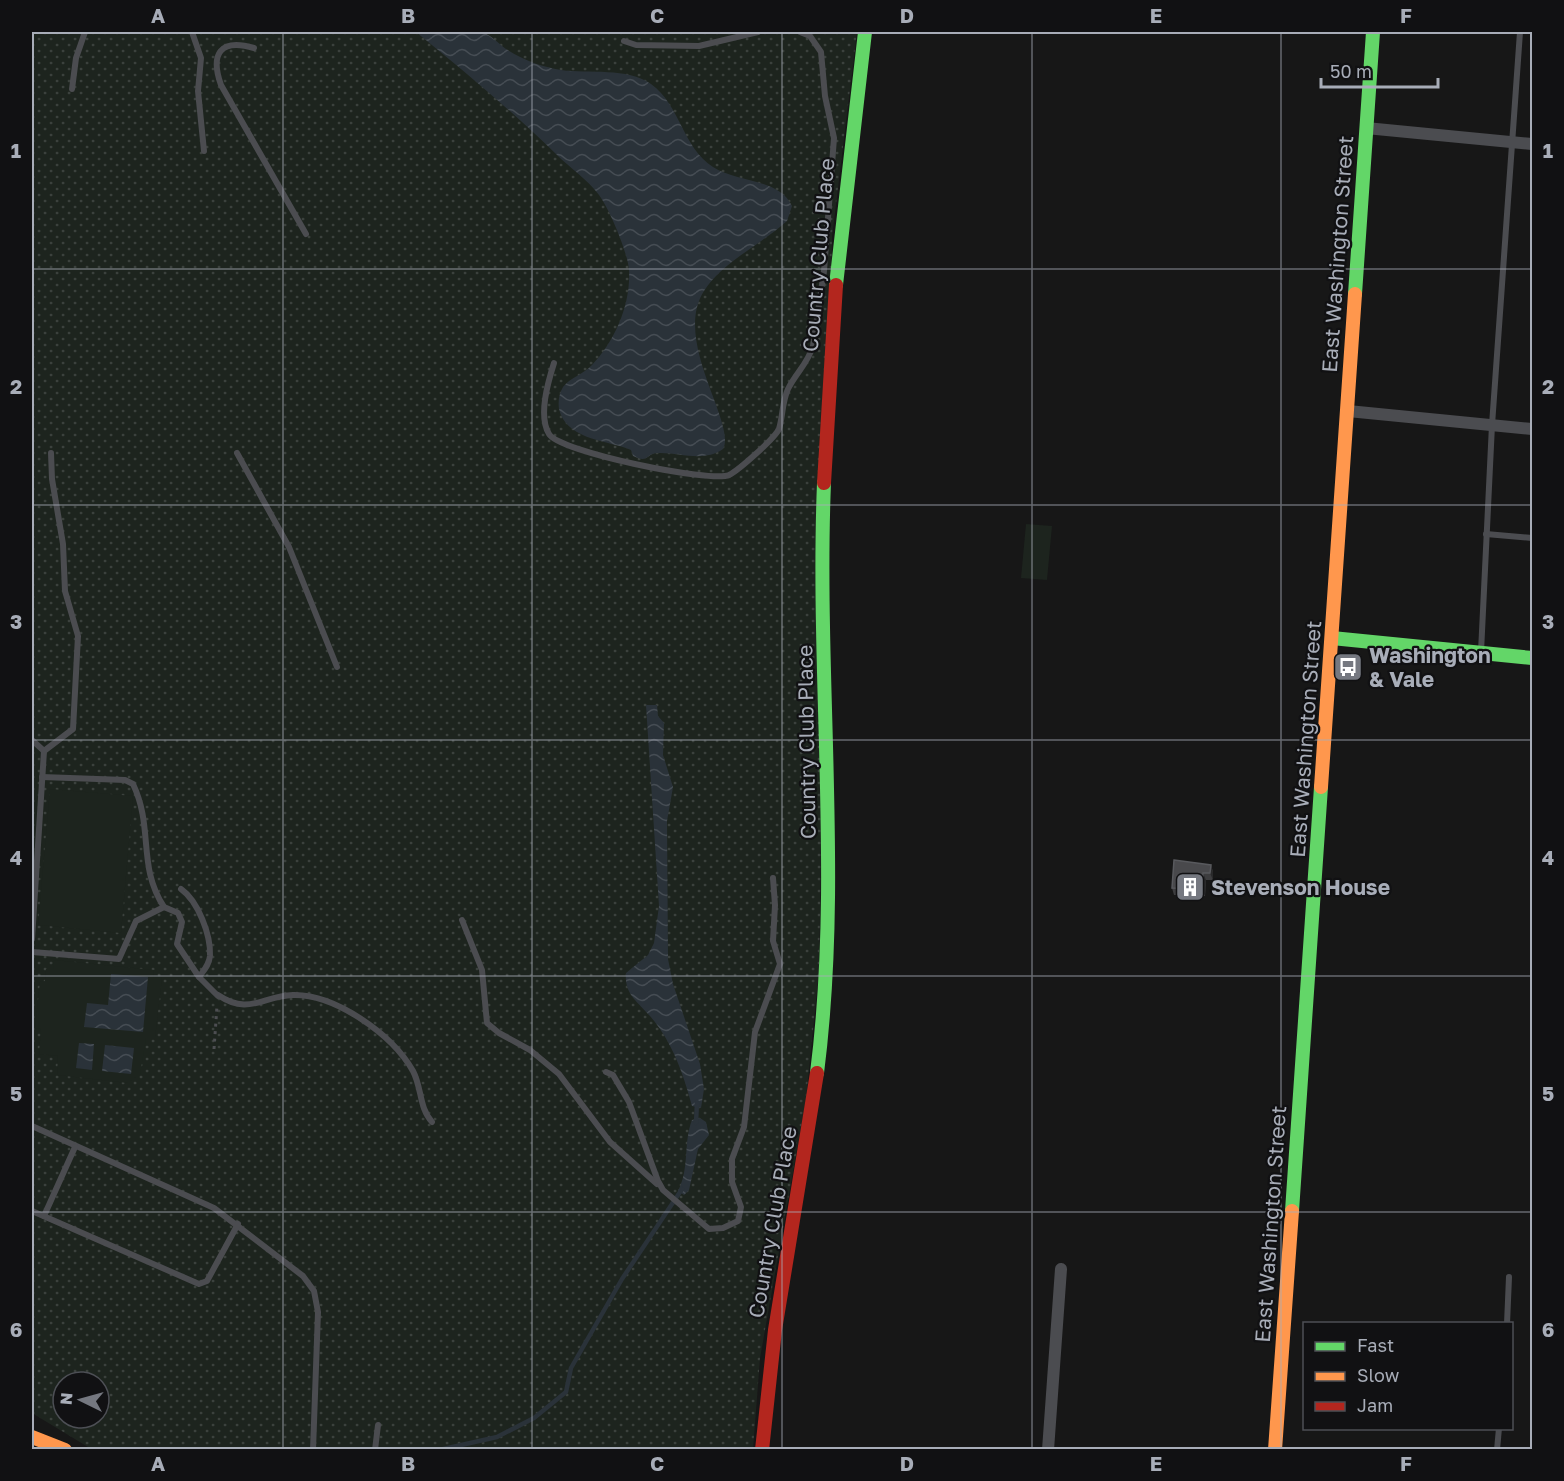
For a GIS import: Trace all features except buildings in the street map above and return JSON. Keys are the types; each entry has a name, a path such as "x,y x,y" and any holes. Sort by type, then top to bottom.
{"street":[{"name":"Country Club Place","path":"762,1449 769,1363 812,1112 827,976 830,837 822,553 824,453 834,297 865,32"},
{"name":"East Washington Street","path":"1275,1449 1373,32"},
{"path":"1366,128 1533,144"},
{"path":"1348,411 1533,429"},
{"path":"1332,638 1533,657"},
{"path":"1047,1449 1061,1269"},
{"path":"32,1437 65,1449"}],"lane":[{"path":"72,89 76,58 85,32"},
{"path":"192,32 201,58 198,91 204,151"},
{"path":"624,42 636,45 699,46 758,32"},
{"path":"554,363 547,392 546,425 555,442 568,447 647,466 726,476 741,467 778,432 785,397 806,365 813,346 834,169 834,138 825,96 821,52 810,36 800,32"},
{"path":"1480,652 1492,425 1520,32"},
{"path":"254,48 237,45 221,49 217,55 216,68 234,109 306,234"},
{"path":"32,939 44,751 73,729 78,668 78,636 65,591 63,544 52,479 51,453"},
{"path":"237,453 289,547 337,667"},
{"path":"1486,534 1533,538"},
{"path":"32,740 44,751"},
{"path":"42,777 125,780 133,784 145,818 146,864 156,895 164,907 178,913 182,922 177,944 199,977 218,996 242,1006 300,995 331,1003 350,1011 370,1025 406,1062 416,1080 426,1115 432,1122"},
{"path":"462,920 482,970 487,1023 499,1034 530,1050 559,1074 610,1142 709,1229 733,1225 741,1215 732,1182 732,1159 744,1127 755,1032 780,964 773,941 775,905 773,878"},
{"path":"181,889 194,903 208,942 208,964 199,977"},
{"path":"32,952 119,959 136,921 164,907"},
{"path":"606,1072 613,1075 629,1102 662,1189"},
{"path":"32,1126 214,1208 238,1224 303,1276 314,1291 318,1312 313,1449"},
{"path":"44,1216 75,1147"},
{"path":"32,1211 199,1284 207,1281 238,1224"},
{"path":"1507,1322 1509,1277"},
{"path":"375,1449 378,1425"},
{"path":"1497,1449 1499,1430"}],"path":[{"path":"214,1049 218,996"}],"shaded area":[{"path":"32,32 857,32 832,237 819,971 806,1099 760,1358 753,1449 93,1450 60,1430 111,1430 111,1370 51,1370 51,1425 32,1413"},
{"path":"1026,524 1052,526 1047,580 1021,578"},
{"path":"50,789 133,796 121,933 38,925"},
{"path":"54,960 154,970 153,977 162,978 155,1038 146,1038 140,1074 128,1083 57,1075 58,1056 39,1054 41,1029 35,1028 40,982 45,981 46,969 53,969"}],"water":[{"path":"479,31 519,56 547,67 572,71 619,73 641,79 651,84 669,103 694,149 703,159 723,172 768,186 778,190 786,197 792,206 787,221 721,271 704,291 696,311 695,333 725,437 723,449 699,456 654,453 642,459 633,456 631,450 577,432 563,419 559,403 563,387 589,368 608,345 624,309 629,270 622,242 603,201 589,184 505,106 416,32"},
{"path":"646,705 657,705 658,716 664,723 663,755 673,787 667,821 668,959 673,984 700,1064 704,1089 701,1108 692,1106 681,1070 671,1048 658,1026 633,997 626,980 626,973 648,955 654,943 659,906"},
{"path":"111,974 148,977 143,1032 84,1027 87,1003 108,1005"},
{"path":"79,1043 94,1044 92,1070 76,1068"},
{"path":"105,1045 134,1048 131,1074 102,1071"},
{"path":"700,1118 706,1122 709,1135 698,1149 689,1190 684,1195 678,1191 684,1173 689,1129 692,1120"}],"waterway":[{"path":"696,1123 697,1102"},
{"path":"439,1450 497,1437 534,1418 566,1392 571,1368 622,1279 682,1189"}],"traffic: fast":[{"path":"836,285 865,32"},
{"path":"1355,294 1373,32"},
{"path":"817,1073 828,926 822,557 824,483"},
{"path":"1332,638 1532,658"},
{"path":"1292,1211 1321,787"}],"traffic: slow":[{"path":"1321,787 1355,294"},
{"path":"1275,1450 1292,1211"},
{"path":"32,1437 65,1450"}],"traffic: jam":[{"path":"824,483 836,285"},
{"path":"762,1450 775,1330 817,1073"}],"place":[{"name":"Washington & Vale","path":"1348,667"},
{"name":"Stevenson House","path":"1190,887"}]}
